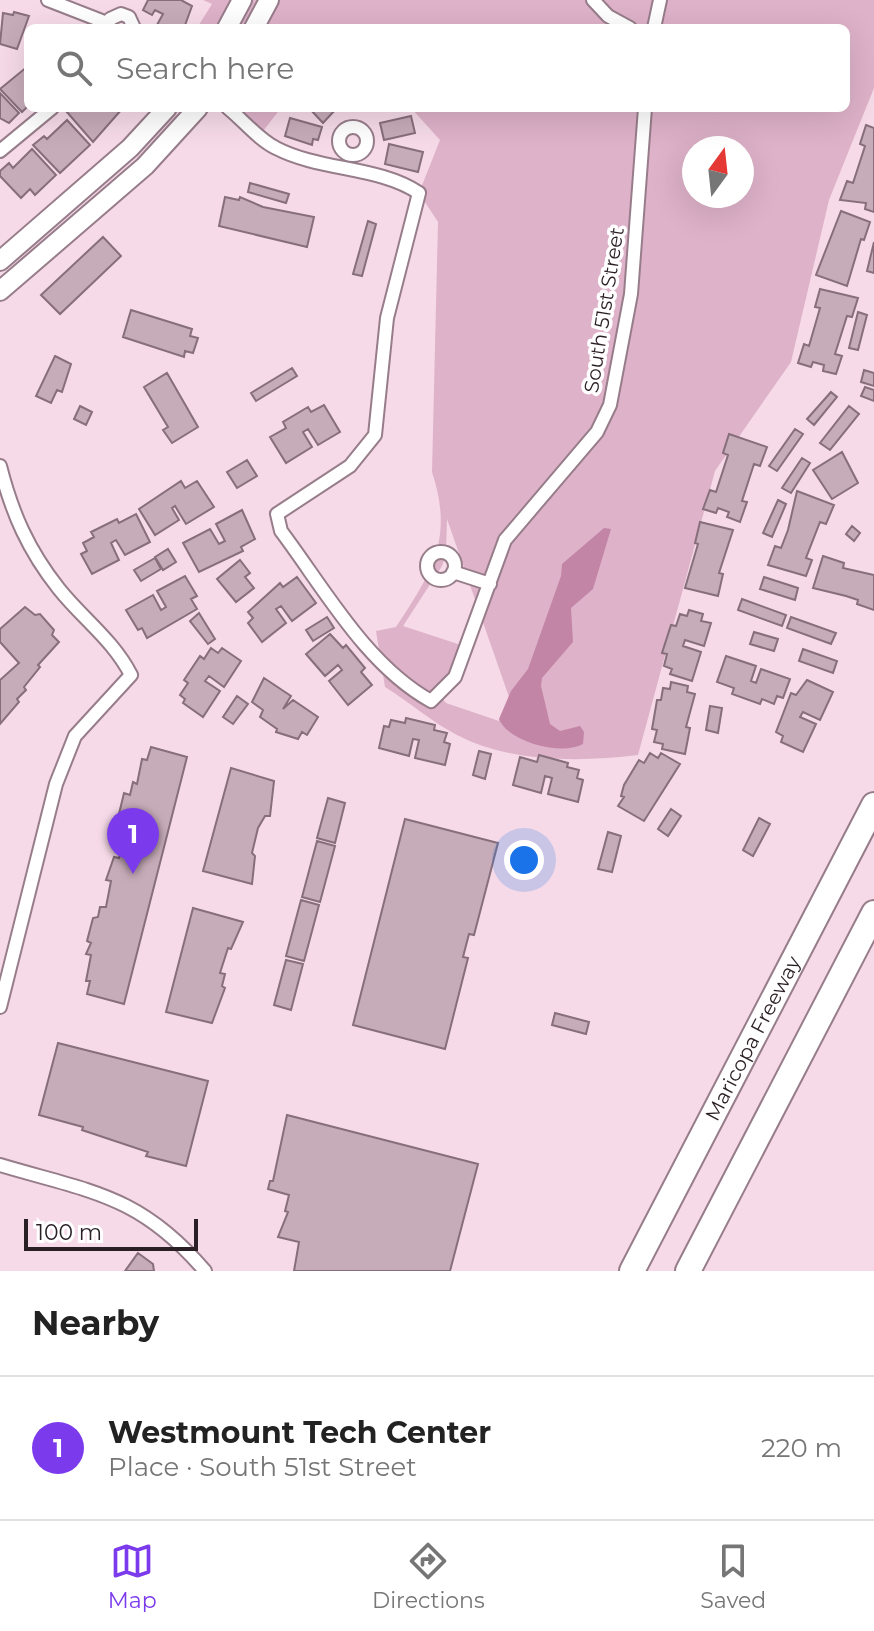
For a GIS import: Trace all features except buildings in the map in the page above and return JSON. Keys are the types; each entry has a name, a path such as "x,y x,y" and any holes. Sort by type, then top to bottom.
{"highway":[{"name":"Maricopa Freeway","path":"632,1271 874,805"},
{"path":"688,1271 874,913"}],"main road":[{"path":"229,24 242,0"},
{"path":"256,24 269,0"},
{"path":"0,261 130,148 163,112"},
{"path":"0,291 145,166 194,112"}],"street":[{"path":"48,0 102,24"},
{"path":"593,0 608,16 623,24"},
{"path":"655,24 660,0"},
{"path":"109,24 121,14 129,17 132,24"},
{"path":"0,151 47,112"},
{"path":"233,112 272,147 344,170 348,154"},
{"name":"South 51st Street","path":"344,170 406,184 419,193 387,318 375,435 350,466 277,514 281,531 359,636 383,663 431,701 455,677 512,529 597,432 610,405 633,279 645,112"},
{"path":"0,466 26,542 59,589 118,650 131,675 75,736 70,748 56,784 0,1007"},
{"path":"453,572 490,584"},
{"path":"0,1165 93,1189 130,1206 169,1234 205,1271"}],"shaded area":[{"path":"203,0 874,0 874,88 829,200 791,362 715,471 638,755 593,759 546,758 500,751 457,735 385,687 376,631 396,627 429,571 440,536 441,517 432,472 438,222 419,193 440,140 415,112 850,112 850,24 200,24 212,4","holes":["447,519 509,697 499,721 446,703 440,696 467,647 403,626 442,566 446,553"]},
{"path":"233,112 278,112 260,135"},
{"path":"604,528 611,529 593,589 571,608 573,642 542,678 541,686 550,724 560,731 580,726 584,732 583,744 562,748 536,745 513,734 499,719 511,691 528,669 561,576 562,564"}],"place":[{"name":"Westmount Tech Center","path":"133,874"}]}
